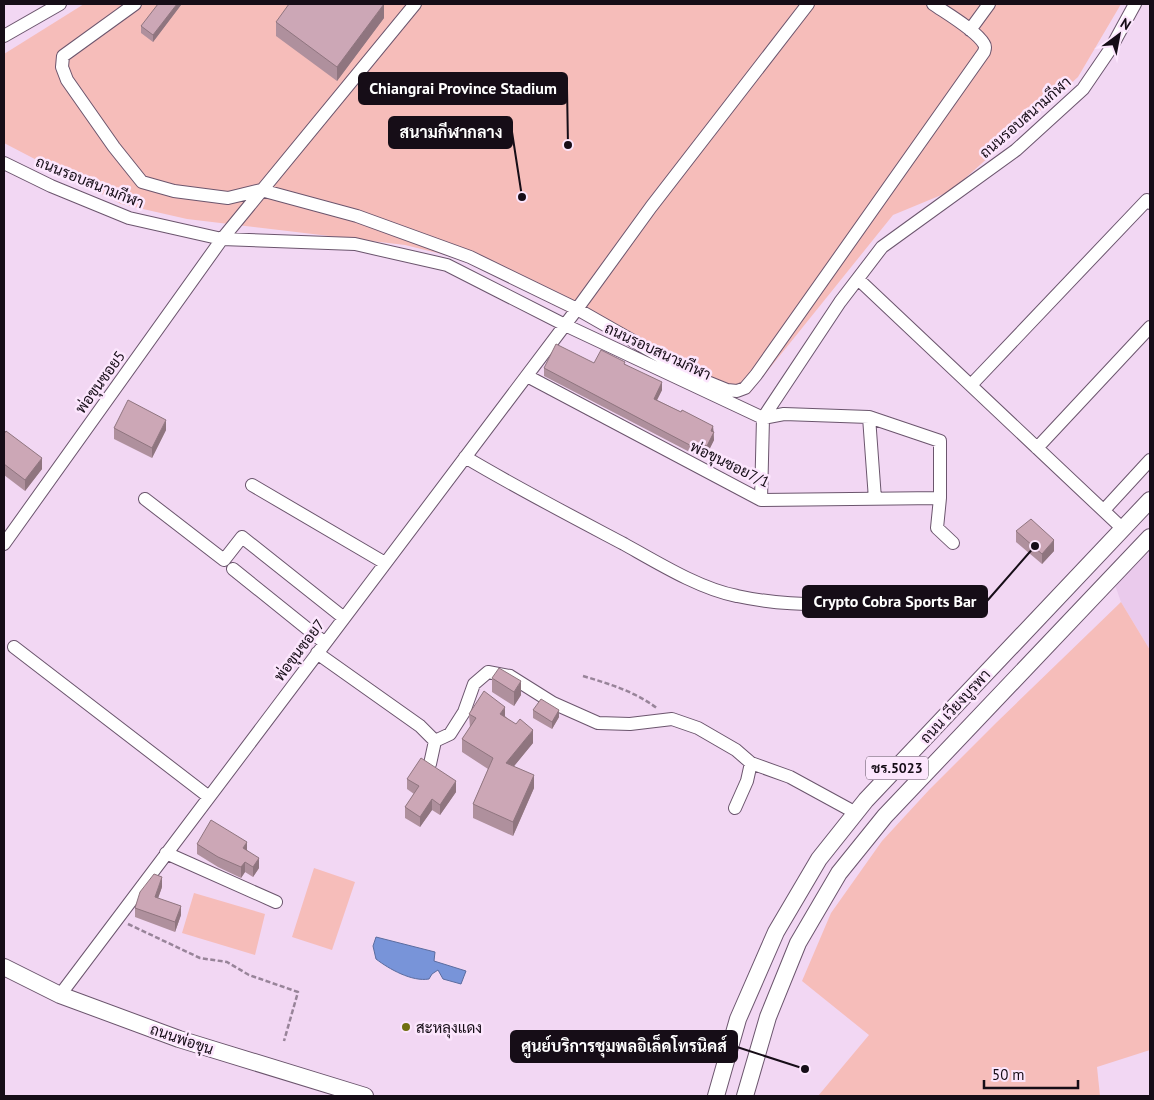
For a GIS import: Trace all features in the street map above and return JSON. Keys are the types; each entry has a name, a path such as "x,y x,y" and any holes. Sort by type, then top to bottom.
{"main road":[{"name":"ถนน เวียงบูรพา","path":"716,1093 738,1019 776,932 819,859 866,800 1150,500"},
{"name":"ถนน เวียงบูรพา","path":"747,1094 768,1017 798,943 839,873 885,816 1150,537"},
{"name":"ถนนพ่อขุน","path":"4,967 60,995 179,1039 365,1096"}],"street":[{"path":"4,36 60,4"},
{"path":"135,4 63,56 62,67 67,80 142,182 174,191 228,198 261,190 357,216 470,257 577,309 700,379 727,390 736,391 745,388 750,383 771,355 984,52 984,43 970,30 933,4"},
{"name":"พ่อขุนซอย7","path":"60,995 527,376 651,207 808,4"},
{"path":"970,30 989,4"},
{"name":"ถนนรอบสนามกีฬา","path":"4,163 51,186 129,218 222,239 355,244 447,265 565,325 763,418 840,302 882,247 1016,150 1083,89 1112,48 1135,4"},
{"name":"พ่อขุนซอย5","path":"4,544 222,239 409,6"},
{"path":"971,385 1147,200 1150,203"},
{"path":"858,279 1123,529"},
{"path":"1037,448 1150,326"},
{"name":"พ่อขุนซอย7/1","path":"527,376 762,500 940,498"},
{"path":"762,500 763,418 784,414 869,417 940,441 940,498 937,528 953,543"},
{"path":"869,417 875,499"},
{"path":"465,457 502,479 698,583 736,596 782,603 834,605 930,599"},
{"path":"1104,510 1150,460"},
{"path":"252,485 385,563"},
{"path":"145,498 224,560 242,537 344,618"},
{"path":"233,569 321,648 420,726 435,741"},
{"path":"14,647 209,797"},
{"path":"435,741 450,734 464,712 474,684 488,672 510,676 553,703 598,723 630,724 672,719 698,728 736,750 751,763 790,777 856,813"},
{"path":"430,764 435,741"},
{"path":"735,808 747,781 751,763"},
{"path":"166,854 276,902"}],"path":[{"path":"583,676 615,685 630,692 651,703 672,719"},
{"path":"117,919 200,958 227,962 249,975 298,992 284,1042"}],"shaded area":[{"path":"84,4 1121,4 1078,77 951,191 893,215 749,394 571,314 470,261 405,245 187,219 121,204 4,143 4,54"},
{"path":"1150,548 1150,650 1121,602 1115,585"},
{"path":"1121,602 1150,650 1150,1050 1097,1067 1100,1096 818,1096 869,1035 802,981 831,913 882,841 929,790"},
{"path":"314,868 355,882 332,950 292,937"},
{"path":"194,893 265,914 255,955 182,933"}],"water":[{"path":"376,937 435,952 434,961 466,971 461,984 443,979 438,970 429,979 415,979 394,971 376,959 373,946"}],"building":[{"path":"158,4 177,4 153,35 141,26"},
{"path":"289,4 384,4 337,67 276,22"},
{"path":"556,344 594,363 601,350 625,362 624,364 662,382 654,399 681,412 682,410 713,426 711,431 714,432 707,446 704,445 701,451 544,368"},
{"path":"128,400 166,420 152,448 114,428"},
{"path":"6,431 42,458 25,480 4,464 4,434"},
{"path":"1031,519 1054,540 1042,554 1016,531"},
{"path":"499,668 521,681 514,692 492,678"},
{"path":"484,691 505,707 500,714 516,724 520,719 533,730 506,763 534,775 513,822 473,804 493,758 462,739 476,718 469,714"},
{"path":"541,699 559,710 552,722 533,710"},
{"path":"421,758 456,781 440,805 432,799 420,817 405,807 419,786 407,779"},
{"path":"211,820 247,842 243,848 259,858 253,867 245,862 241,867 218,857 197,844"},
{"path":"154,874 162,877 155,897 181,906 175,922 135,908 140,892"}],"place":[{"name":"Chiangrai Province Stadium","path":"568,145"},
{"name":"สนามกีฬากลาง","path":"522,197"},
{"name":"Crypto Cobra Sports Bar","path":"1035,546"},
{"name":"สะหลุงแดง","path":"406,1027"},
{"name":"ศูนย์บริการชุมพลอิเล็คโทรนิคส์","path":"805,1069"}]}
